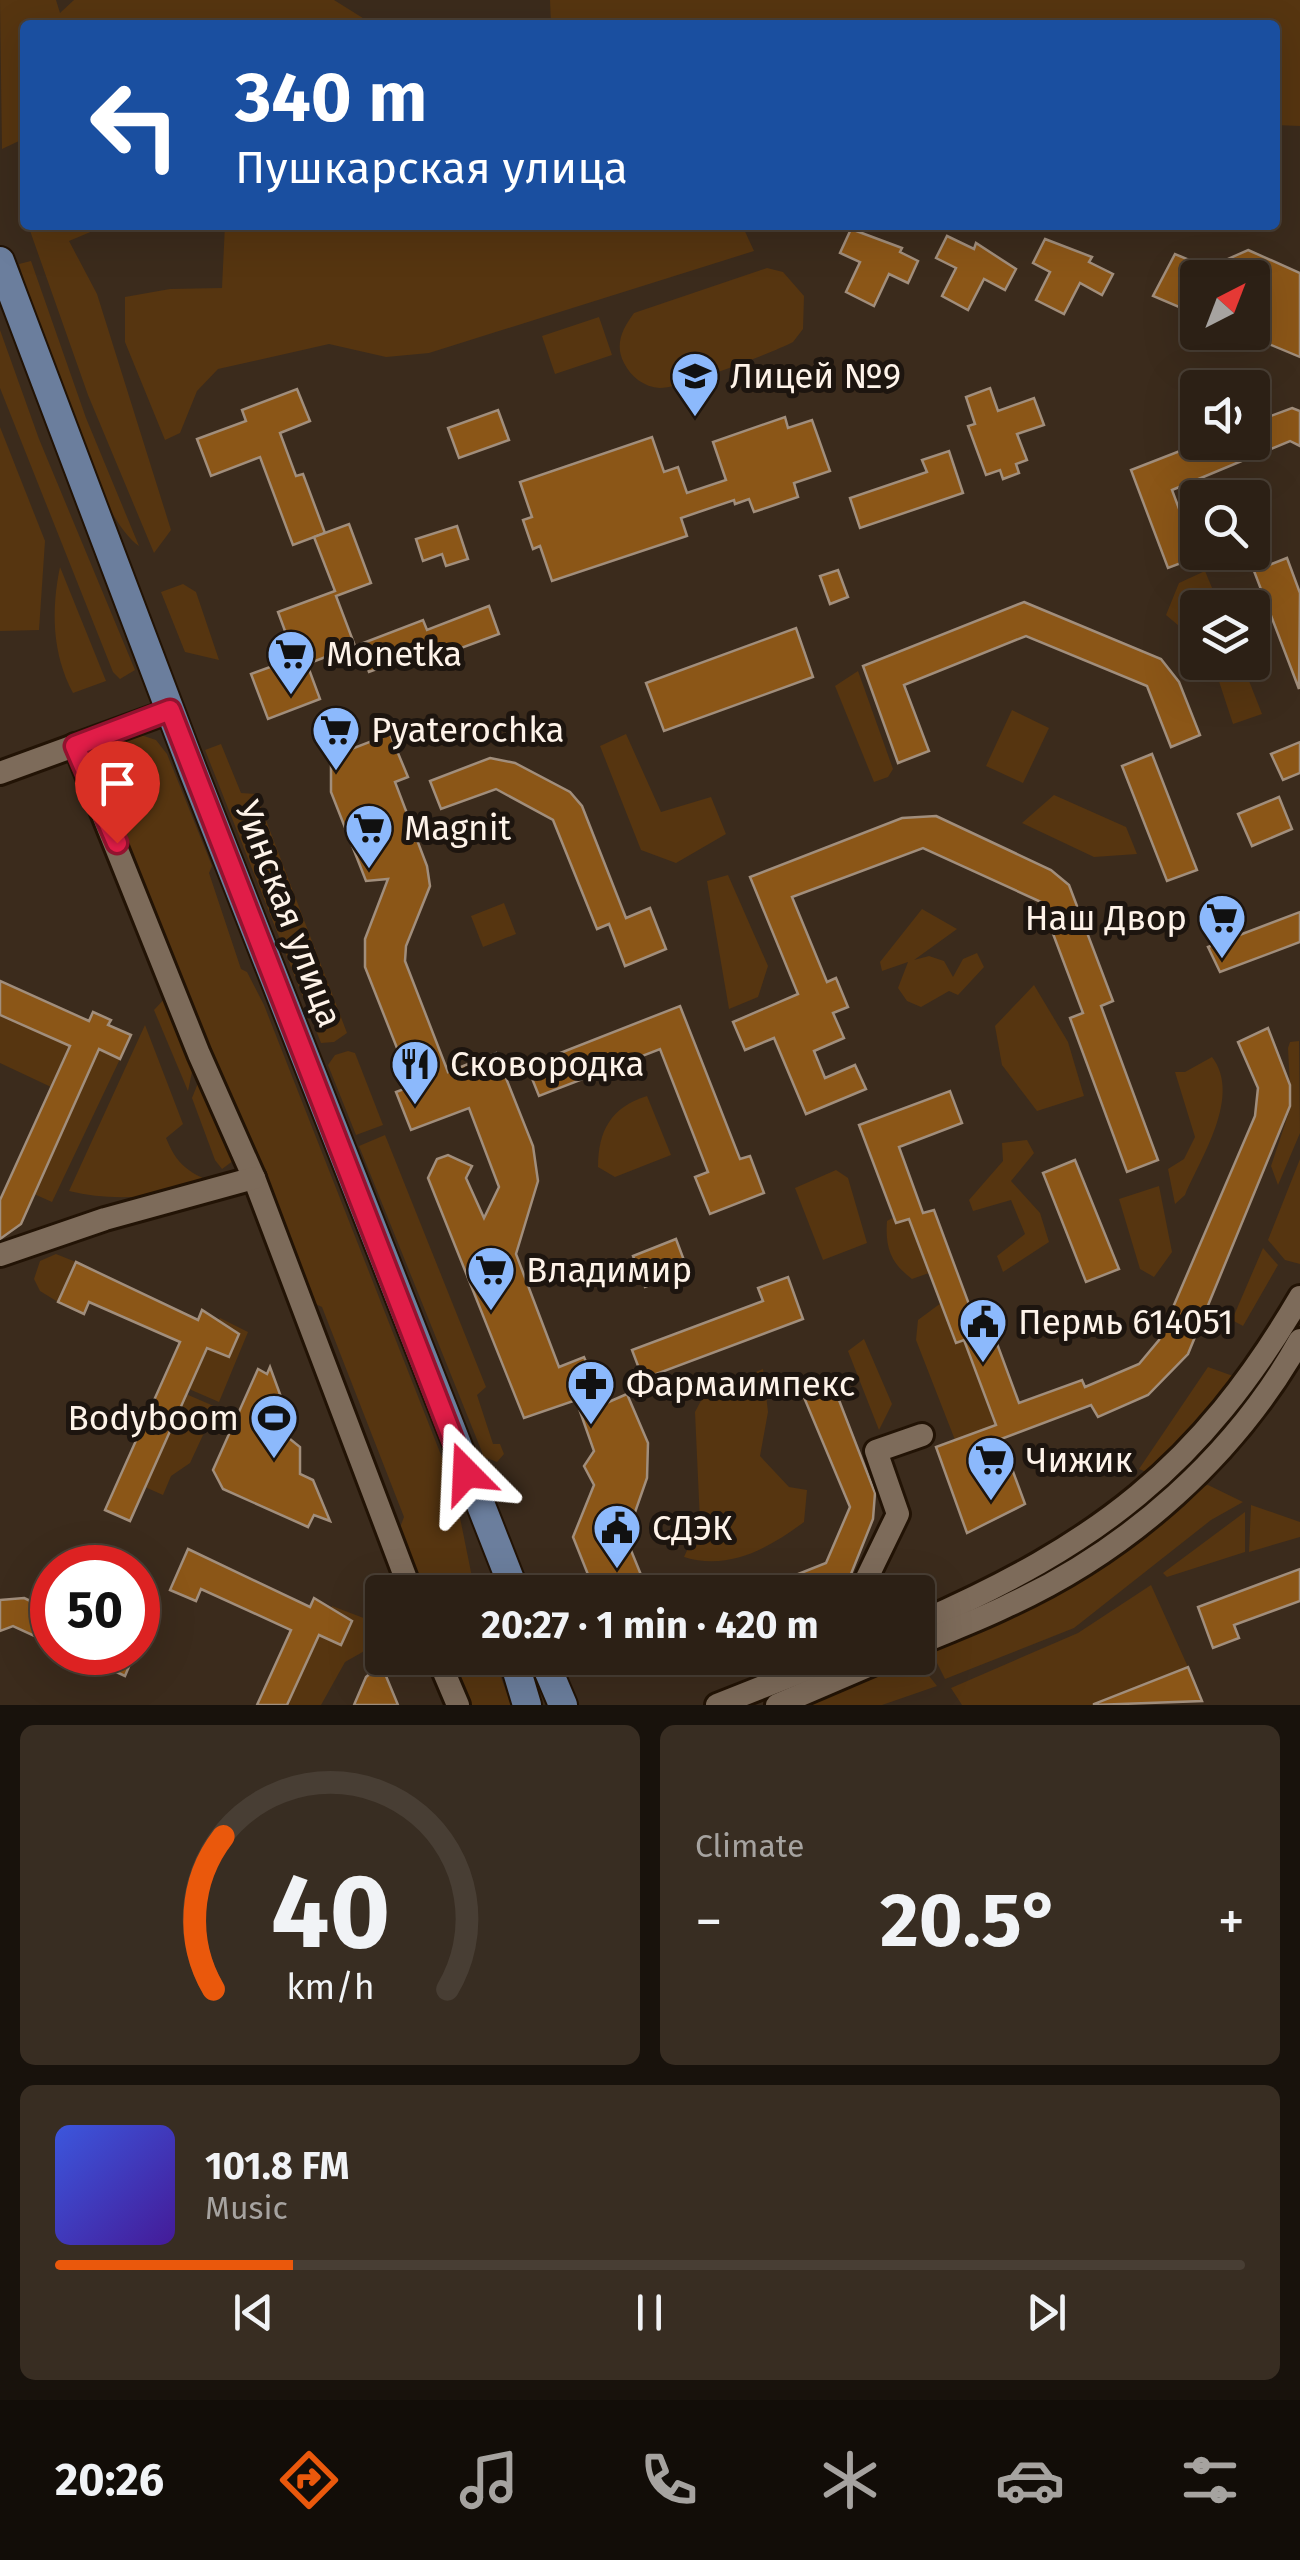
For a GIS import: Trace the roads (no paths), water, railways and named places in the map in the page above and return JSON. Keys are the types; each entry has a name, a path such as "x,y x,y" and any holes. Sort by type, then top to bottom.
{"main road":[{"name":"Уинская улица","path":"0,261 170,710 508,1575"},
{"path":"480,1510 494,1575"},
{"path":"518,1675 527,1705"},
{"path":"550,1675 563,1705"}],"street":[{"path":"0,773 170,710"},
{"path":"75,746 199,1054 254,1178 406,1575"},
{"path":"0,1255 106,1218 254,1178"},
{"path":"935,1615 1033,1570 1102,1526 1150,1488 1216,1422 1300,1298"},
{"path":"935,1637 1011,1605 1146,1520 1205,1467 1238,1428 1300,1340"},
{"path":"868,1575 898,1514 876,1451 922,1435"},
{"path":"445,1675 458,1705"},
{"path":"717,1705 793,1675"},
{"path":"777,1705 847,1675"}],"place":[{"name":"Лицей №9","path":"695,418"},
{"name":"Monetka","path":"291,696"},
{"name":"Pyaterochka","path":"336,772"},
{"name":"Magnit","path":"369,870"},
{"name":"Наш Двор","path":"1222,960"},
{"name":"Сковородка","path":"415,1106"},
{"name":"Владимир","path":"491,1312"},
{"name":"Пермь 614051","path":"983,1364"},
{"name":"Фармаимпекс","path":"591,1426"},
{"name":"Bodyboom","path":"274,1460"},
{"name":"Чижик","path":"991,1502"},
{"name":"СДЭК","path":"617,1570"}]}
